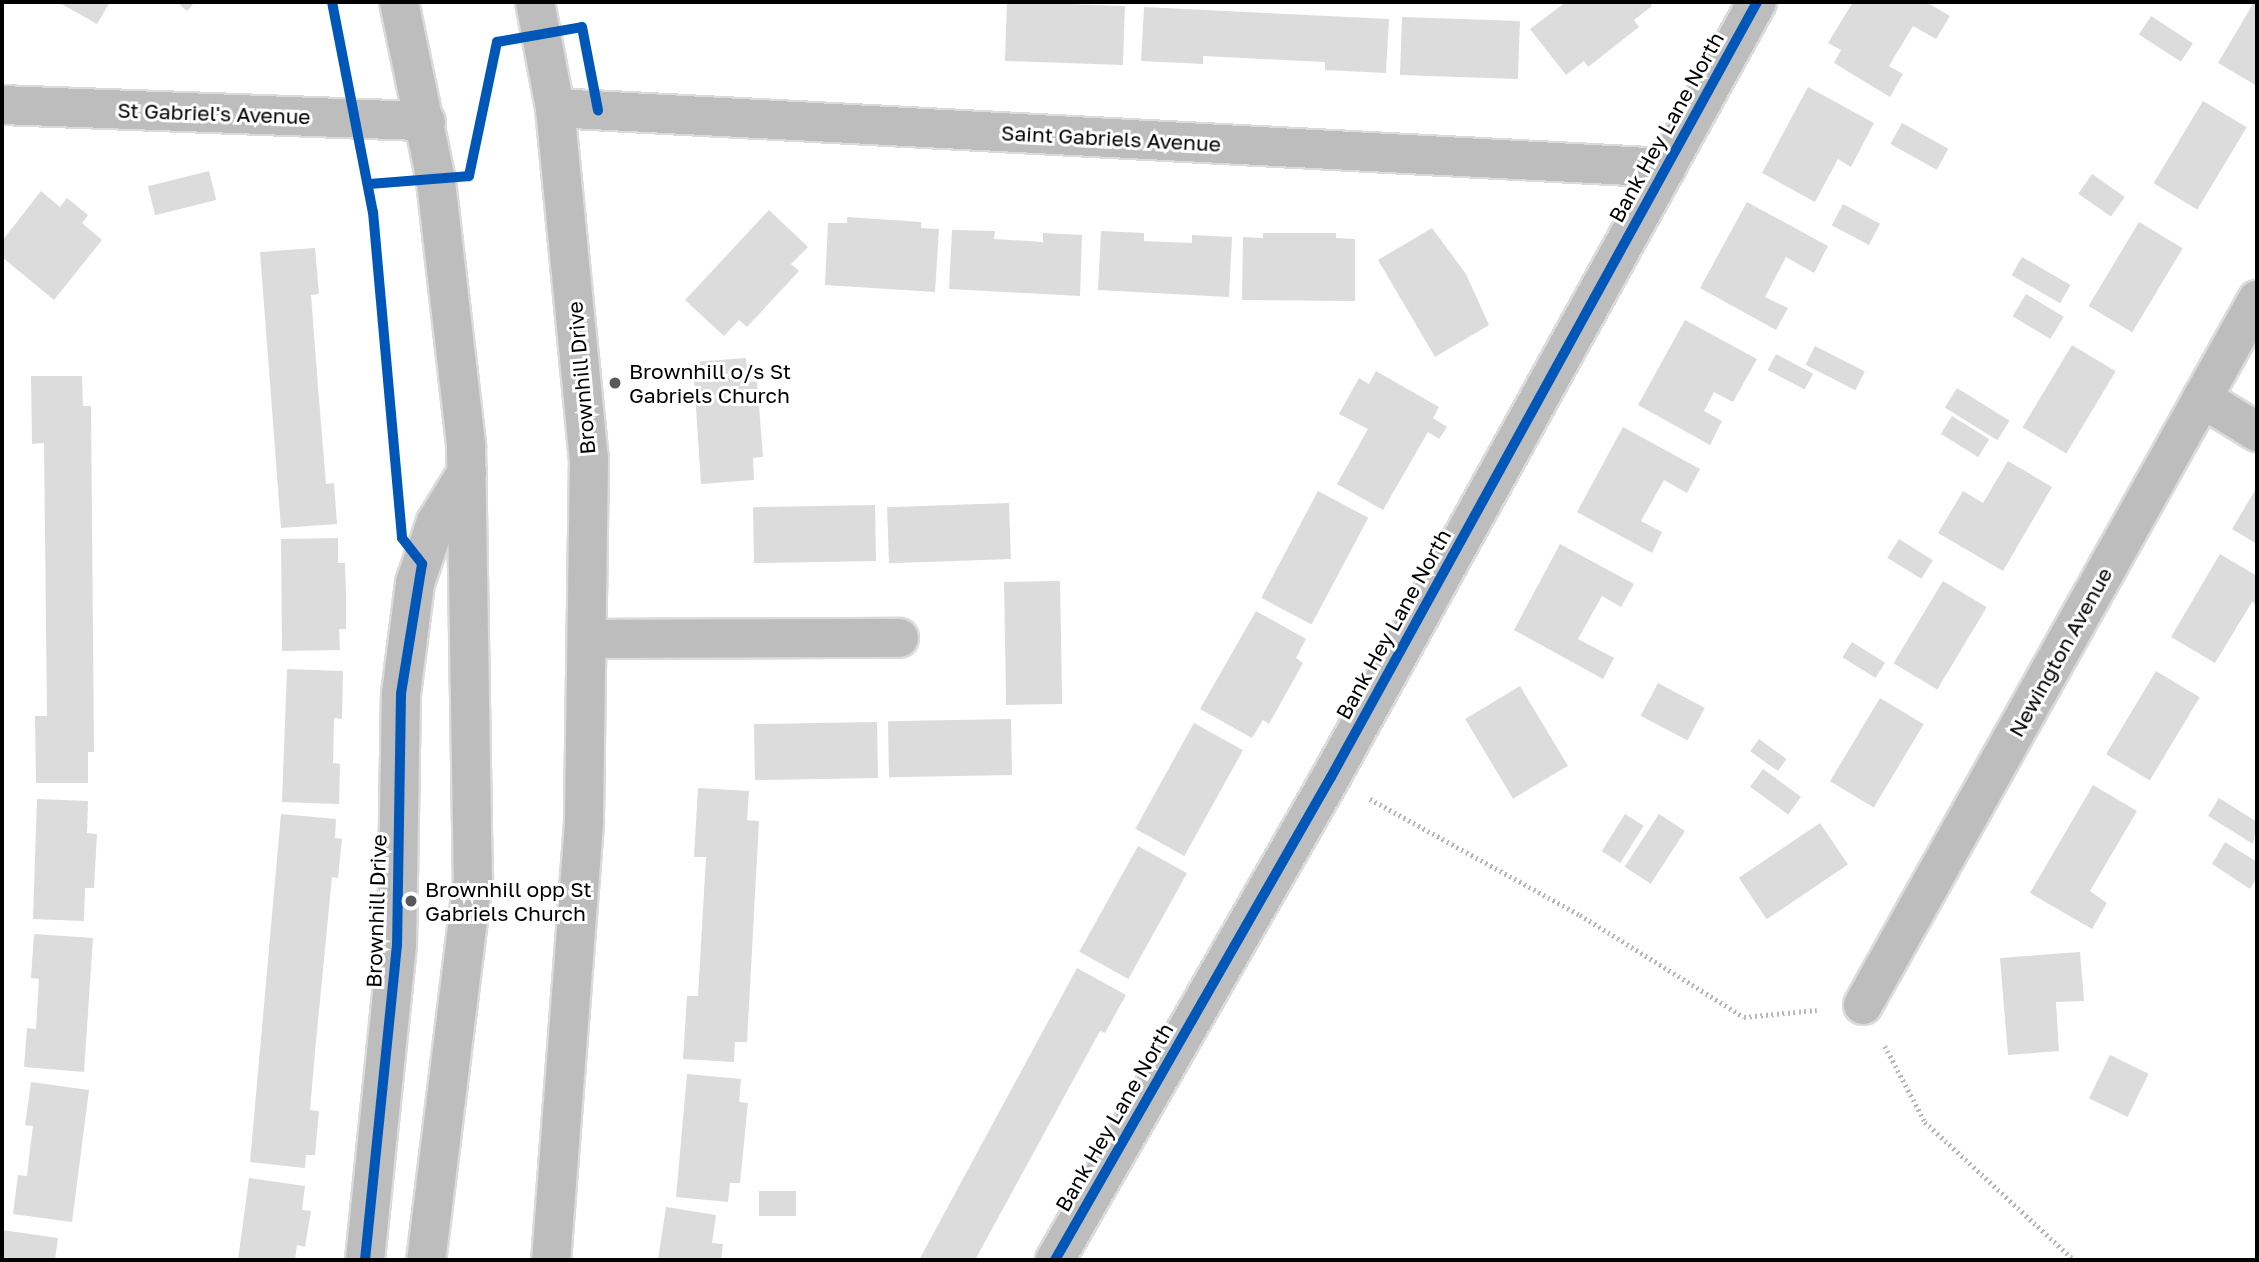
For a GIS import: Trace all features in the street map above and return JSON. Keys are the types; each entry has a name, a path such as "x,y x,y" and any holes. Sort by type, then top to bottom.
{"main road":[{"path":"399,2 426,121 467,472 473,878 426,1260"},
{"name":"Brownhill Drive","path":"535,2 555,108 589,458 584,823 551,1260"},
{"name":"Bank Hey Lane North","path":"1055,1260 1331,777 1757,2"},
{"name":"St Gabriel's Avenue","path":"2,105 426,121"},
{"name":"Saint Gabriels Avenue","path":"555,108 1666,168"},
{"name":"Newington Avenue","path":"1863,1005 2257,300"},
{"path":"2202,398 2257,432"},
{"name":"Brownhill Drive","path":"365,1260 397,945 401,694 415,583 436,522 467,472"},
{"path":"587,639 899,638"}],"path":[{"path":"1331,777 1580,915 1744,1017 1863,1005 1925,1122 2074,1260"}],"building":[{"path":"58,2 110,2 97,24"},
{"path":"177,2 195,2 187,11"},
{"path":"1007,2 1125,6 1123,65 1005,61"},
{"path":"1566,2 1649,2 1652,6 1634,20 1639,27 1588,67 1584,61 1566,75 1530,29"},
{"path":"1853,2 1926,2 1950,16 1936,39 1913,26 1889,66 1903,74 1890,97 1834,63 1841,50 1828,43"},
{"path":"2254,2 2257,2 2257,86 2218,63"},
{"path":"1144,7 1389,19 1386,73 1325,70 1325,62 1203,56 1203,64 1141,61"},
{"path":"2151,16 2193,43 2181,62 2139,34"},
{"path":"1402,17 1520,21 1518,79 1400,75"},
{"path":"1808,87 1874,123 1851,167 1838,159 1815,202 1762,173"},
{"path":"2203,101 2247,127 2197,210 2154,183"},
{"path":"1902,123 1948,149 1937,170 1890,144"},
{"path":"209,171 216,200 155,215 148,186"},
{"path":"2092,174 2125,197 2111,217 2078,194"},
{"path":"41,191 60,207 67,198 88,215 82,223 102,240 54,300 2,257 2,241"},
{"path":"1747,202 1828,246 1814,273 1786,257 1765,297 1788,308 1776,330 1700,288"},
{"path":"1843,204 1880,224 1869,245 1832,225"},
{"path":"769,210 808,247 791,264 799,271 747,327 739,320 724,336 685,300"},
{"path":"847,217 921,222 921,228 939,229 935,292 825,285 828,223 847,223"},
{"path":"2139,222 2183,248 2132,332 2089,306"},
{"path":"1432,228 1466,274 1489,325 1435,357 1378,260"},
{"path":"952,230 995,231 994,239 1043,242 1043,233 1082,235 1080,296 949,289"},
{"path":"1101,231 1144,233 1144,241 1192,243 1192,235 1232,237 1229,297 1098,290"},
{"path":"1263,233 1336,233 1336,238 1355,239 1355,301 1242,300 1243,237 1263,238"},
{"path":"315,248 319,294 311,295 318,387 326,484 334,483 337,524 281,528 260,252"},
{"path":"2022,257 2070,285 2060,303 2012,275"},
{"path":"2026,294 2064,317 2050,339 2013,316"},
{"path":"1685,320 1757,359 1733,402 1714,392 1704,411 1722,421 1710,445 1638,405"},
{"path":"2072,345 2116,371 2066,454 2023,427"},
{"path":"1815,346 1865,371 1855,390 1805,365"},
{"path":"1776,354 1813,374 1805,390 1768,370"},
{"path":"746,358 748,382 757,381 763,457 753,458 754,480 701,484 693,362"},
{"path":"1376,371 1439,407 1433,418 1447,427 1439,439 1428,432 1383,510 1337,484 1368,429 1339,414 1359,378 1369,384"},
{"path":"31,376 82,376 83,406 91,406 94,752 88,752 88,783 36,783 35,716 47,716 44,443 32,444"},
{"path":"1957,388 2010,421 1997,440 1945,408"},
{"path":"1952,416 1989,439 1978,457 1941,434"},
{"path":"1623,427 1700,469 1687,493 1664,480 1641,521 1662,532 1652,553 1577,512"},
{"path":"2008,461 2052,487 2003,571 1938,533 1963,491 1983,503"},
{"path":"2257,487 2257,544 2232,529"},
{"path":"1318,491 1368,518 1312,625 1261,598"},
{"path":"1009,503 1011,559 889,563 887,507"},
{"path":"875,505 876,561 754,563 753,507"},
{"path":"338,538 338,563 345,563 346,594 346,629 339,629 340,650 282,651 281,539"},
{"path":"1899,539 1933,560 1921,579 1887,558"},
{"path":"1560,544 1634,584 1621,607 1602,596 1578,639 1614,658 1603,679 1514,630"},
{"path":"2220,554 2257,576 2257,605 2252,602 2215,663 2171,637"},
{"path":"1060,581 1062,704 1006,705 1004,582"},
{"path":"1943,581 1987,607 1937,690 1894,663"},
{"path":"1256,611 1306,639 1296,658 1303,663 1269,724 1263,720 1252,738 1200,709"},
{"path":"1852,642 1885,663 1876,678 1842,657"},
{"path":"287,669 343,671 342,719 334,718 333,763 340,764 339,804 282,802"},
{"path":"2156,671 2200,697 2150,780 2106,754"},
{"path":"1658,683 1705,708 1687,741 1641,716"},
{"path":"1520,686 1568,766 1513,799 1465,719"},
{"path":"1880,698 1924,724 1874,807 1830,781"},
{"path":"1011,719 1012,775 889,777 888,721"},
{"path":"877,722 878,778 755,780 754,724"},
{"path":"1194,723 1243,750 1184,856 1135,829"},
{"path":"1759,739 1787,759 1778,771 1750,751"},
{"path":"1763,769 1801,797 1788,814 1750,787"},
{"path":"2093,785 2137,811 2090,891 2107,903 2092,929 2030,893"},
{"path":"698,788 749,791 747,820 759,821 747,1042 735,1042 734,1062 683,1059 687,996 698,996 706,857 694,857"},
{"path":"2219,798 2257,822 2253,844 2208,816"},
{"path":"37,799 88,801 87,833 97,834 94,888 85,888 84,921 33,919"},
{"path":"281,814 336,819 335,838 342,839 338,878 332,877 310,1110 319,1111 315,1155 306,1155 305,1168 250,1162"},
{"path":"1625,814 1644,826 1620,863 1602,851"},
{"path":"1659,814 1685,831 1651,884 1625,867"},
{"path":"1820,823 1848,864 1767,919 1739,878"},
{"path":"2225,842 2257,862 2257,877 2250,889 2212,864"},
{"path":"1138,846 1187,873 1128,979 1079,952"},
{"path":"34,934 93,938 84,1072 24,1067 27,1028 36,1029 39,979 31,978"},
{"path":"2080,952 2084,1001 2056,1002 2059,1051 2008,1055 2000,958"},
{"path":"1077,968 1126,995 1105,1033 1100,1031 975,1260 919,1260"},
{"path":"2110,1055 2149,1074 2128,1117 2089,1098"},
{"path":"687,1074 741,1079 739,1102 748,1103 740,1183 730,1183 728,1202 676,1197"},
{"path":"31,1082 89,1090 72,1222 13,1214 18,1175 27,1176 33,1126 25,1125"},
{"path":"249,1178 305,1186 302,1210 311,1211 305,1247 297,1245 295,1260 238,1260"},
{"path":"759,1191 796,1191 796,1216 759,1216"},
{"path":"666,1207 716,1215 712,1243 723,1244 721,1260 658,1260"},
{"path":"2,1230 58,1238 55,1260 2,1260"}],"cycle path":[{"path":"332,2 373,212 402,538 422,564 401,694 397,945 365,1260"},
{"path":"1055,1260 1331,777 1757,2"},
{"path":"368,184 469,176 497,42 582,27 598,110"}],"place":[{"name":"Brownhill o/s St Gabriels Church","path":"615,383"},
{"name":"Brownhill opp St Gabriels Church","path":"411,901"}]}
